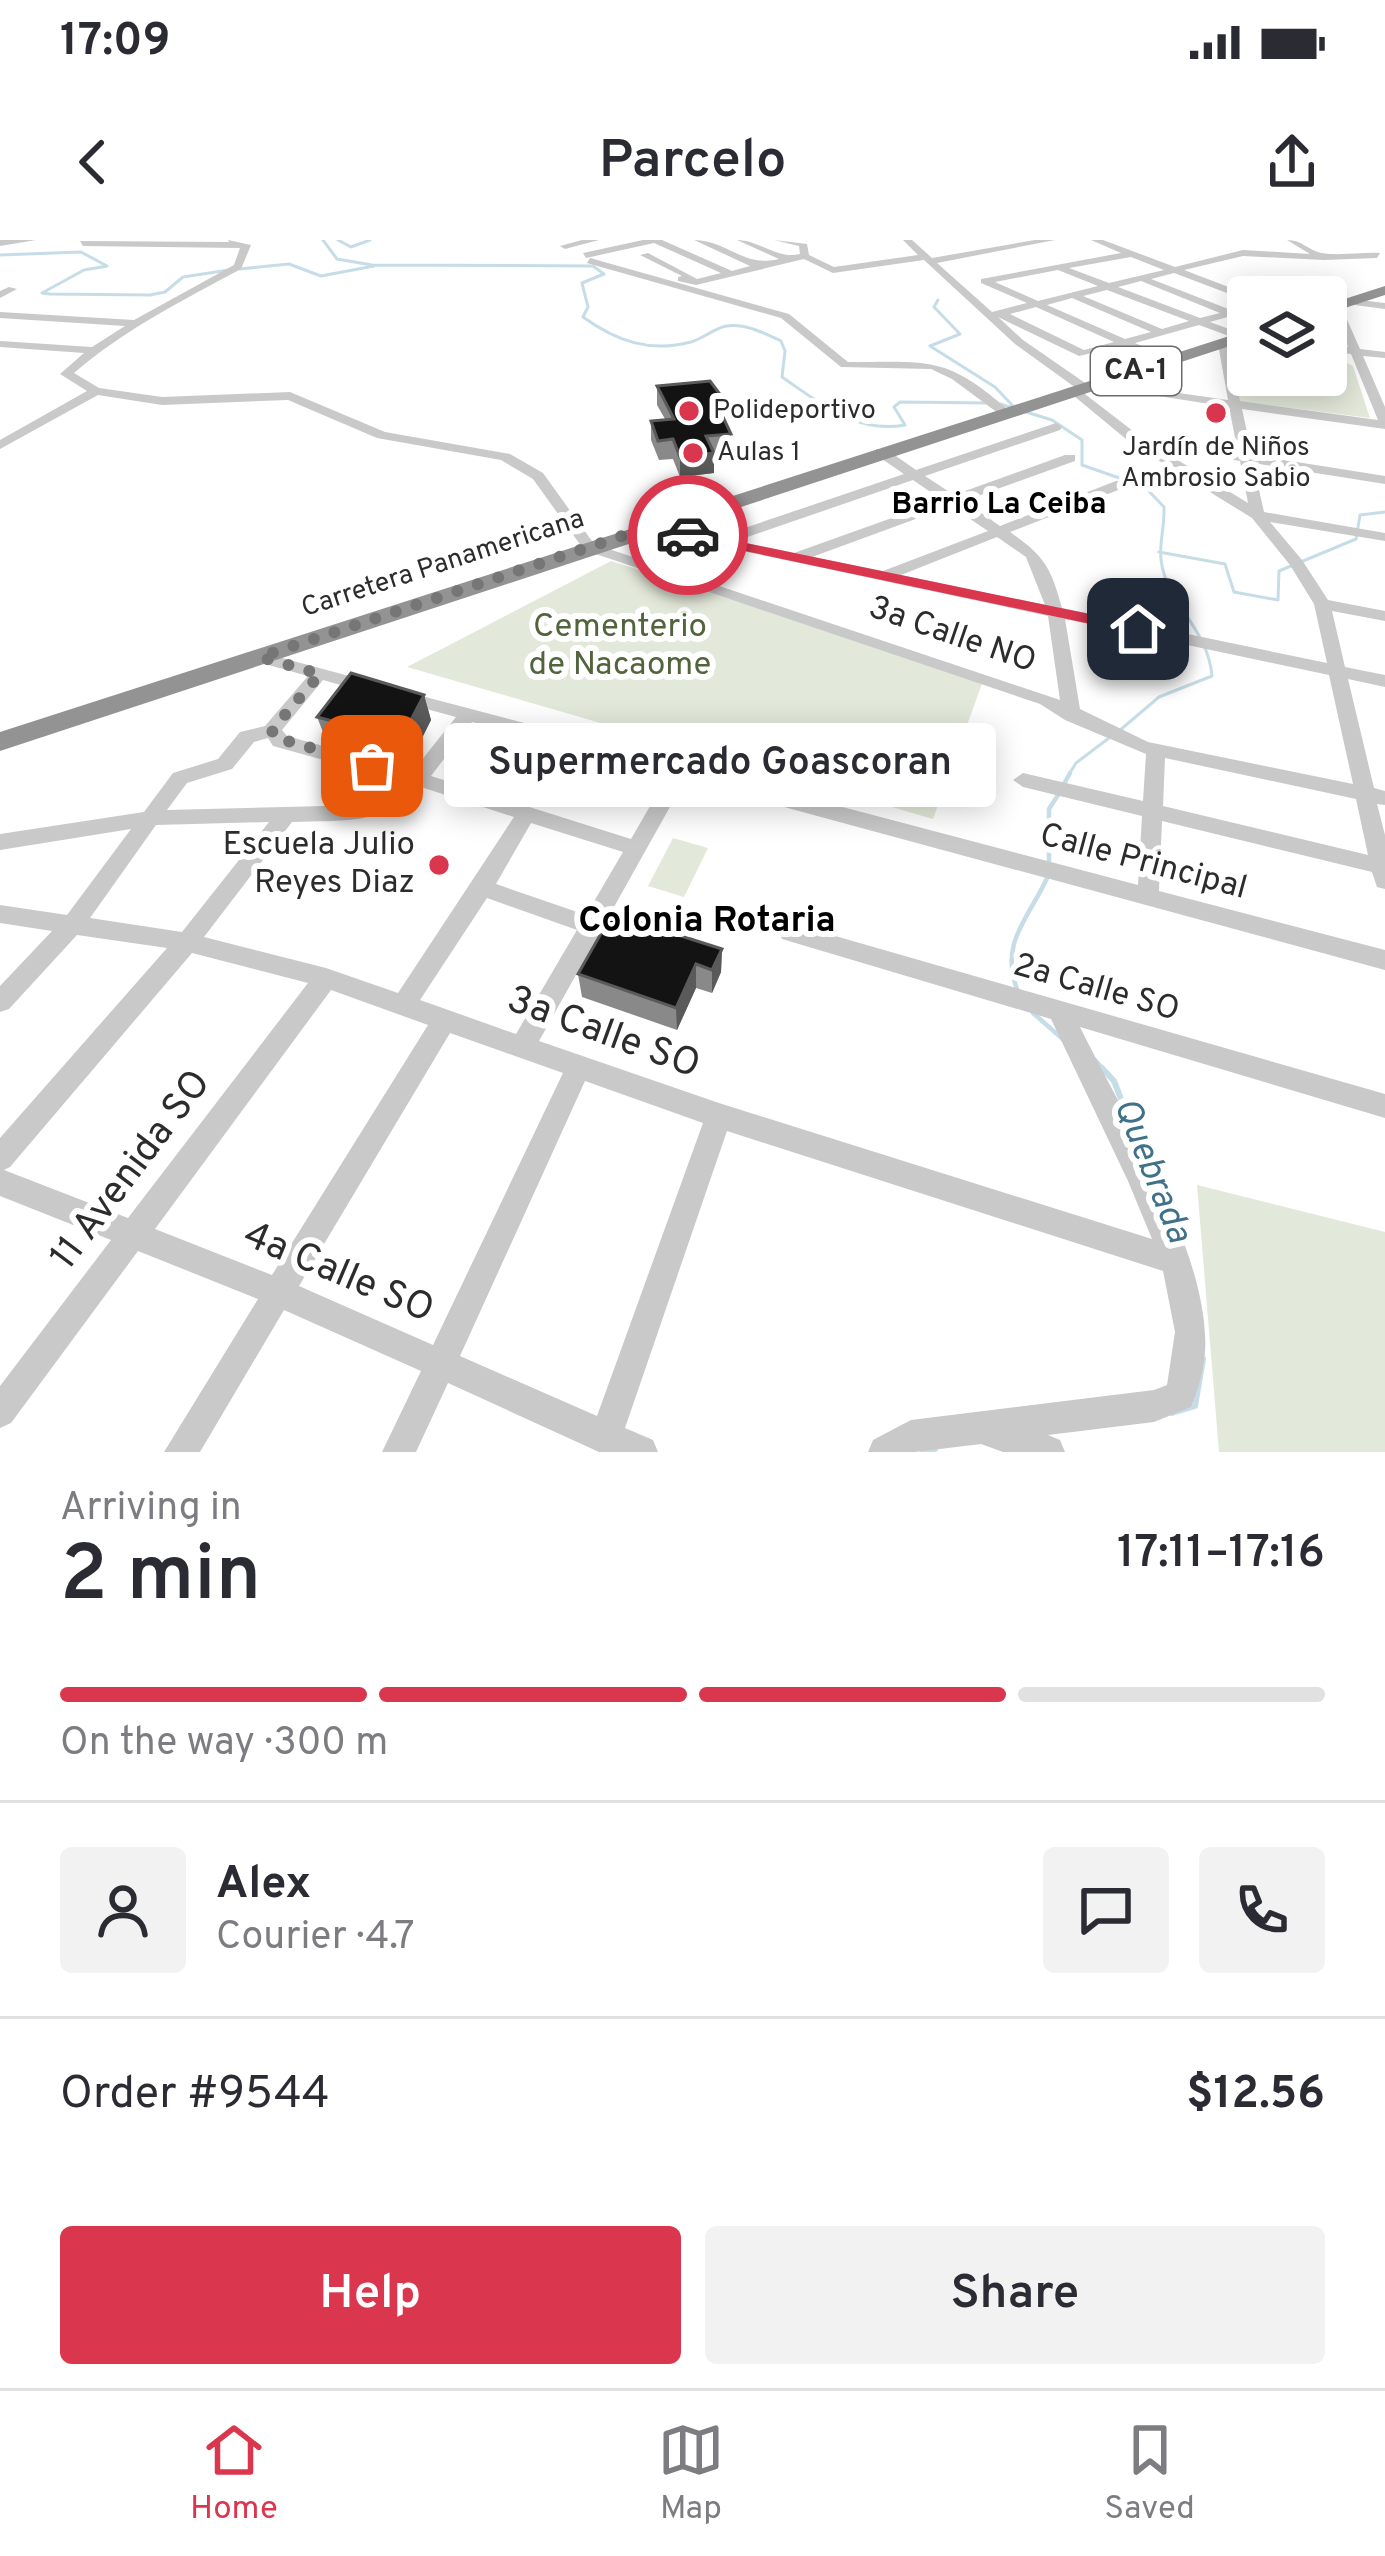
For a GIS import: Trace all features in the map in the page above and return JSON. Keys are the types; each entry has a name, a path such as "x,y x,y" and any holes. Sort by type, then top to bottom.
{"highway":[{"path":"1347,303 1385,290"},
{"name":"Carretera Panamericana","path":"0,742 649,527 1227,343"}],"street":[{"path":"0,243 32,240"},
{"path":"232,240 248,243"},
{"path":"566,246 595,240"},
{"path":"729,274 655,240 588,258 697,285 805,256 833,270 1054,240 1227,312"},
{"path":"698,240 758,266"},
{"path":"741,240 788,260"},
{"path":"778,240 803,244 805,256"},
{"path":"907,240 1084,388 1137,441 1257,515 1297,563 1322,604 1336,670 1375,795 1384,871 1023,780"},
{"path":"974,240 1012,256"},
{"path":"1096,240 1227,290"},
{"path":"1243,240 1308,250"},
{"path":"1292,240 1324,256"},
{"path":"1350,240 1381,257"},
{"path":"1022,242 1042,251"},
{"path":"83,243 248,243"},
{"path":"248,243 238,267 134,323 65,374 96,391 162,401 290,396 382,435 505,457 538,476 589,547"},
{"path":"950,247 980,262"},
{"path":"674,248 617,262 785,316 845,364 927,365 1015,410"},
{"path":"995,315 1248,252 1381,257"},
{"path":"958,286 1010,277 1026,269 1042,276 1059,263 1074,265 1131,254"},
{"path":"645,255 697,285"},
{"path":"1059,263 1227,335"},
{"path":"995,269 1010,277"},
{"path":"985,281 1166,362"},
{"path":"1058,289 1161,332"},
{"path":"1347,306 1385,305"},
{"path":"995,315 1083,354 1227,314"},
{"path":"0,319 14,315 134,323"},
{"path":"1084,388 1385,424 1378,388 1347,330"},
{"path":"0,344 94,350"},
{"path":"1347,350 1385,355"},
{"path":"0,446 96,391"},
{"path":"1235,396 1257,515"},
{"path":"719,541 1056,427"},
{"path":"1137,441 1385,480"},
{"path":"880,452 1032,554 1042,569 1054,612 1072,716"},
{"path":"796,557 1070,458"},
{"path":"887,575 1121,484"},
{"path":"1257,515 1379,536"},
{"path":"649,527 1385,681"},
{"name":"3a Calle NO","path":"589,547 930,658 1046,700 1072,716 1156,750 1375,795"},
{"path":"1322,604 1385,616"},
{"name":"Calle Principal","path":"260,657 1385,961"},
{"path":"0,1002 72,925 180,778 218,767 247,737 272,730 320,674"},
{"path":"0,842 154,818 368,812 391,805 467,715"},
{"path":"272,730 280,740 418,778 637,849"},
{"path":"1148,898 1156,750"},
{"path":"522,1047 681,770"},
{"path":"404,1004 526,814"},
{"path":"0,1158 187,942 285,816"},
{"path":"482,888 592,926"},
{"name":"3a Calle SO","path":"0,914 187,942 326,978 719,1116 1173,1260"},
{"name":"2a Calle SO","path":"790,932 1385,1106"},
{"name":"11 Avenida SO","path":"0,1412 326,978"},
{"path":"885,1452 911,1436 1154,1406 1180,1396 1190,1330 1173,1260 1060,1013"},
{"path":"181,1452 446,1018"},
{"path":"400,1452 578,1069"},
{"path":"604,1438 719,1116"},
{"name":"4a Calle SO","path":"0,1182 278,1292 641,1452"},
{"path":"979,1427 1048,1452"}],"green space":[{"path":"1347,363 1353,366 1370,418 1237,401 1236,396 1347,396"},
{"name":"Cementerio de Nacaome","path":"611,561 983,681 933,819 407,667"},
{"path":"673,838 708,848 684,897 648,886"},
{"path":"1197,1185 1385,1232 1385,1452 1219,1452"}],"building":[{"path":"710,381 722,397 714,398 731,434 706,436 714,453 680,457 673,439 658,441 651,421 674,419 657,386"},
{"path":"351,673 424,695 401,739 317,717"},
{"path":"612,914 722,949 712,970 696,964 676,1008 578,974"}],"waterway":[{"path":"323,240 337,259 372,265 593,266 604,274 582,283 588,307 583,317 595,325 634,343 661,346 691,342 726,326 754,329 781,341 785,351 782,377 839,414 870,425 905,425 894,407 900,402 989,403"},
{"path":"338,240 351,247 370,240"},
{"path":"0,255 81,252 107,266 84,270 42,293 50,294 150,295 165,292 183,277 229,270"},
{"path":"240,269 289,264 321,276 374,266"},
{"path":"938,300 934,307 960,334 930,346 995,387 1013,406"},
{"name":"Quebrada","path":"1000,404 1052,420 1082,440 1082,465 1145,487 1164,507 1161,552"},
{"path":"1161,552 1225,564 1234,592 1278,600 1279,571 1356,539 1360,515 1385,512"},
{"name":"Quebrada","path":"1119,731 1159,697 1212,676 1200,638 1163,571 1161,552"},
{"name":"Quebrada","path":"1068,776 1076,763 1109,738"},
{"name":"Quebrada","path":"1064,784 1070,773"},
{"name":"Quebrada","path":"1049,864 1049,809 1058,795"},
{"name":"Quebrada","path":"1017,989 1012,972 1014,943 1048,876"},
{"name":"Quebrada","path":"1033,1013 1065,1041"},
{"name":"Quebrada","path":"1095,1060 1105,1071"},
{"name":"Quebrada","path":"1102,1068 1114,1081 1132,1127"},
{"name":"Quebrada","path":"1172,1413 1195,1406 1203,1359"},
{"name":"Quebrada","path":"923,1452 935,1449"}],"way so far":[{"path":"372,766 274,737 272,730 320,674 260,657 649,527 688,535"}],"place":[{"name":"Polideportivo","path":"689,411"},
{"name":"Jardín de Niños Ambrosio Sabio","path":"1216,413"},
{"name":"Aulas 1","path":"693,453"},
{"name":"Supermercado Goascoran","path":"372,766"},
{"name":"Escuela Julio Reyes Diaz","path":"439,865"}],"district":[{"name":"Barrio La Ceiba","path":"999,505"},
{"name":"Colonia Rotaria","path":"707,922"}],"route":[{"path":"688,535 1138,629"}]}
